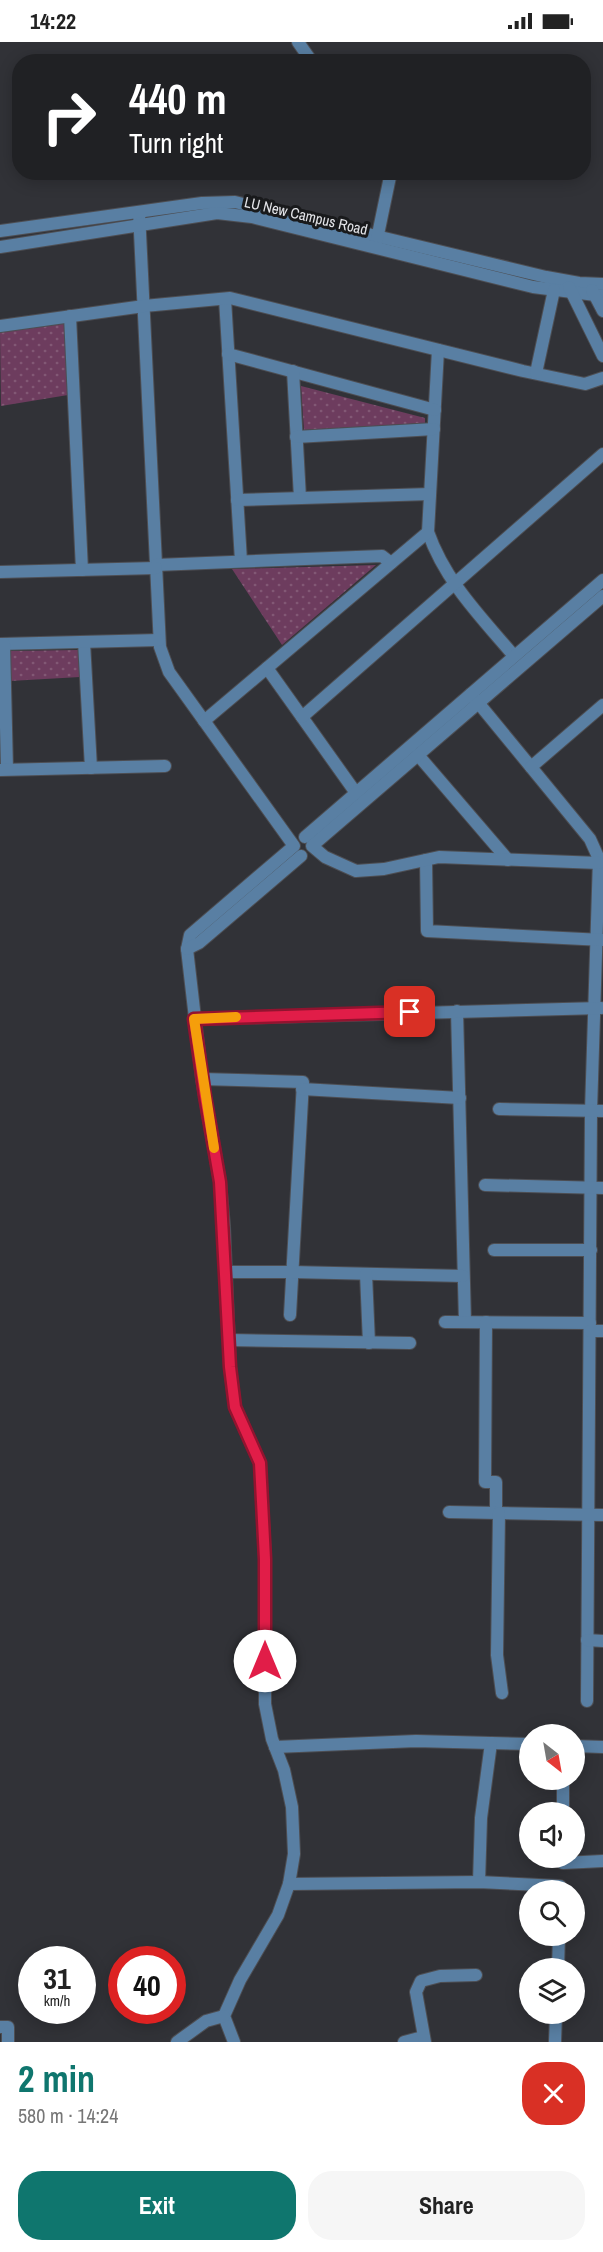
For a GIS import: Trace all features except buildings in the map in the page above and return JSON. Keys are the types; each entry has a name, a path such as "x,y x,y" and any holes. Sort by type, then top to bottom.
{"street":[{"path":"377,242 389,180"},
{"name":"LU New Campus Road","path":"0,247 202,203 235,202 533,287 554,290 569,286"},
{"path":"140,218 160,647 169,672 297,851"},
{"name":"LU New Campus Road","path":"0,231 140,218"},
{"name":"LU New Campus Road","path":"377,242 595,291 603,284"},
{"path":"569,286 603,356"},
{"path":"536,373 554,290"},
{"path":"595,291 603,311"},
{"path":"0,326 144,306 230,298 585,384 603,378"},
{"path":"225,299 241,561"},
{"path":"70,316 82,570"},
{"path":"438,350 428,532 436,556 454,585 514,657"},
{"path":"228,354 435,410"},
{"path":"293,371 300,498"},
{"path":"296,437 434,429"},
{"path":"302,717 603,454"},
{"path":"237,500 430,494"},
{"path":"204,721 428,532"},
{"path":"0,572 382,556 391,563"},
{"path":"309,842 418,755 514,657 603,580"},
{"path":"309,842 356,793 603,596"},
{"path":"159,640 2,644 4,770 165,766"},
{"path":"84,642 91,768"},
{"path":"267,668 356,793"},
{"path":"475,698 590,839 599,859 597,1188 591,1250 595,1328 586,1701"},
{"path":"531,767 603,705"},
{"path":"418,755 508,860"},
{"path":"297,851 296,840 309,842 325,857 356,871 384,869 439,857 599,863"},
{"path":"234,2042 224,2016 240,1980 279,1915 289,1884 294,1854 292,1807 265,1704 265,1559 260,1463 235,1407 220,1182 202,1079 187,949 190,935 297,851"},
{"path":"426,860 427,931 600,940"},
{"path":"194,1019 599,1008"},
{"path":"458,1011 465,1322"},
{"path":"202,1079 303,1082 290,1315"},
{"path":"302,1089 460,1098"},
{"path":"500,1109 597,1111"},
{"path":"485,1185 597,1188"},
{"path":"494,1250 591,1250"},
{"path":"226,1272 463,1276"},
{"path":"366,1274 369,1342"},
{"path":"445,1322 595,1328"},
{"path":"486,1322 485,1482 496,1482 497,1655 502,1693"},
{"path":"229,1340 410,1343"},
{"path":"449,1512 603,1515"},
{"path":"587,1640 603,1641"},
{"path":"275,1747 416,1741 519,1744"},
{"path":"479,1882 481,1818 491,1743"},
{"path":"585,1746 603,1747"},
{"path":"585,1861 603,1861"},
{"path":"289,1884 479,1882 519,1885"},
{"path":"404,2042 424,2039 416,1992 421,1981 440,1976 476,1975"},
{"path":"177,2042 206,2021 224,2016"},
{"path":"555,2042 556,2024"},
{"path":"0,2026 8,2027 8,2042"}],"shaded area":[{"path":"65,322 68,395 1,406 0,332"},
{"path":"301,386 425,418 425,423 304,430"},
{"path":"376,565 282,645 232,569"},
{"path":"78,650 80,677 10,681 10,651"}],"slow traffic":[{"path":"214,1148 194,1019 236,1017"}],"route":[{"path":"265,1661 265,1559 260,1463 235,1407 230,1367 220,1182 194,1019 410,1012"}]}
